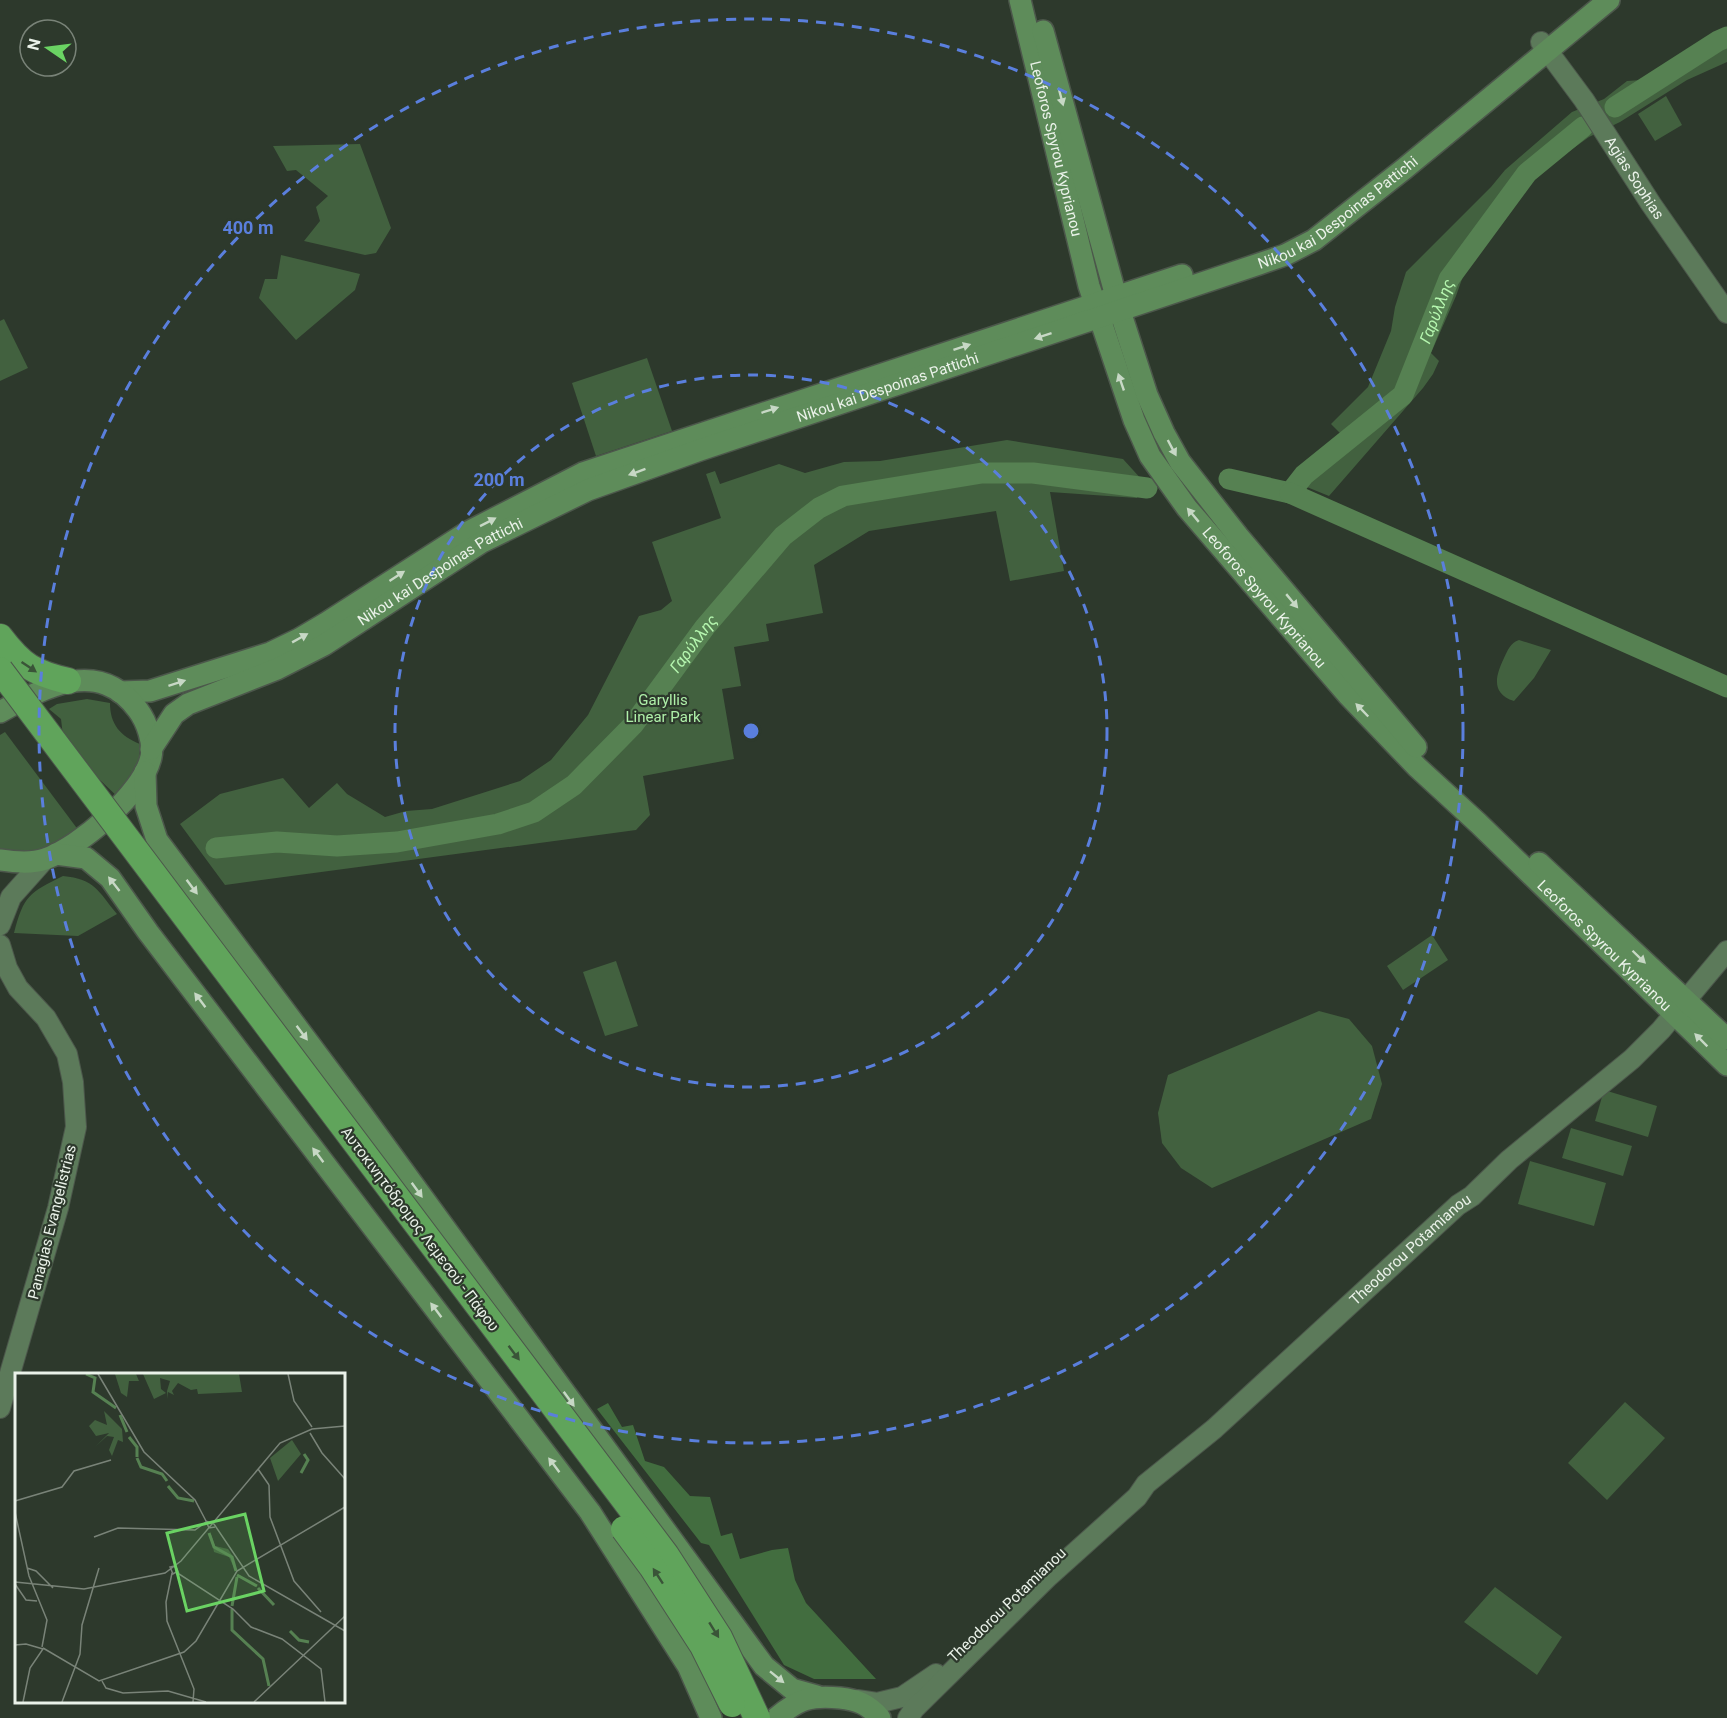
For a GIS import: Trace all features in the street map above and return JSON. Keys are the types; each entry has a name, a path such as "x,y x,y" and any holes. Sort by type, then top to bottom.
{"highway":[{"path":"0,637 23,664 42,675 68,681"},
{"path":"0,670 55,757"},
{"path":"0,699 55,757"},
{"name":"Αυτοκινητόδρομος Λεμεσού - Πάφου","path":"55,757 652,1567 703,1646 738,1718"},
{"name":"Αυτοκινητόδρομος Λεμεσού - Πάφου","path":"55,757 666,1555 719,1637 757,1718"}],"main road":[{"name":"Leoforos Spyrou Kyprianou","path":"1020,0 1096,311 1134,420 1150,456 1187,508 1348,695 1402,751 1680,1008 1727,1039"},
{"name":"Leoforos Spyrou Kyprianou","path":"1034,0 1118,304 1147,395 1180,462 1238,536 1420,752 1680,1008 1727,1065"},
{"name":"Nikou kai Despoinas Pattichi","path":"120,692 150,691 270,653 308,634 466,533 583,473 1118,304 1285,255 1314,240 1413,161 1544,46 1591,0"},
{"name":"Nikou kai Despoinas Pattichi","path":"1118,304 1282,242 1312,227 1544,46 1609,0"},
{"name":"Agias Sophias","path":"1544,46 1584,100 1727,313"},
{"name":"Nikou kai Despoinas Pattichi","path":"151,749 174,714 188,704 277,669 324,645 482,542 588,490 1096,311"},
{"path":"0,712 48,687 68,681 86,681 105,685 129,697 141,714 151,740 151,756 145,772 117,810 88,834 50,857 11,897 0,925"},
{"path":"145,772 146,806 157,840 361,1113 764,1666 792,1689 817,1696 857,1700 873,1710 880,1718"},
{"path":"0,860 23,862 50,857 86,858 110,878 148,932 583,1502 688,1666 711,1718"},
{"name":"Panagias Evangelistrias","path":"0,945 7,968 18,988 46,1018 67,1054 73,1082 76,1127 57,1208 0,1408"},
{"name":"Theodorou Potamianou","path":"908,1718 914,1709 1049,1576 1137,1497 1146,1484 1214,1429 1509,1160 1632,1059 1680,1008 1727,951"},
{"name":"Theodorou Potamianou","path":"857,1700 877,1703 893,1700 927,1682 1096,1520 1132,1489 1146,1484"},
{"path":"776,1718 788,1708 817,1696"}],"green space":[{"path":"1727,32 1727,62 1687,80 1620,122 1589,137 1532,178 1467,265 1431,353 1439,361 1423,388 1329,496 1292,481 1342,435 1331,424 1368,387 1391,331 1395,307 1406,272 1505,170 1572,112 1604,99 1627,81 1641,80"},
{"path":"1666,96 1682,125 1655,141 1638,114"},
{"path":"360,144 391,228 376,253 365,255 304,241 320,221 316,207 328,196 296,170 287,171 273,146"},
{"path":"281,255 360,274 355,290 296,340 259,298 265,279 277,279"},
{"path":"4,319 28,368 0,381 0,321"},
{"path":"647,358 672,431 596,456 572,383"},
{"name":"Garyllis Linear Park","path":"1007,440 1123,459 1143,481 1137,498 1050,492 1064,571 1010,581 996,511 869,531 814,565 823,613 766,624 769,641 734,647 741,686 722,689 734,759 643,776 650,815 636,830 225,885 180,824 220,794 283,778 309,808 337,783 347,794 385,817 406,811 432,809 520,781 551,760 588,715 639,616 661,610 672,601 652,542 721,518 706,474 715,471 720,484 779,464 805,473 844,462 880,461"},
{"path":"1519,640 1551,650 1534,678 1514,701 1501,693 1497,677 1508,650 1513,643"},
{"path":"87,699 110,703 114,723 122,733 140,744 139,762 120,799 100,780 89,776 63,736 61,719 49,709 57,704"},
{"path":"5,732 79,831 34,857 0,855 0,735"},
{"path":"63,876 89,883 117,914 78,936 14,933 21,910 35,891"},
{"path":"1432,935 1448,960 1403,990 1387,966"},
{"path":"616,961 638,1026 605,1036 583,972"},
{"path":"1319,1011 1349,1019 1372,1046 1382,1084 1371,1119 1212,1188 1181,1168 1162,1143 1158,1113 1168,1075"},
{"path":"1604,1090 1657,1106 1648,1137 1595,1121"},
{"path":"1571,1128 1632,1146 1623,1176 1562,1158"},
{"path":"1530,1161 1606,1183 1594,1226 1518,1204"},
{"path":"1625,1402 1665,1438 1607,1500 1568,1463"},
{"path":"608,1403 622,1427 633,1425 645,1461 664,1467 690,1496 710,1497 721,1536 732,1533 740,1559 788,1548 795,1580 806,1603 876,1679 814,1679 784,1665 709,1545 701,1543 597,1409"},
{"path":"1495,1587 1562,1637 1537,1675 1464,1622"}],"waterway":[{"name":"Γαρύλλης","path":"1615,107 1727,37"},
{"name":"Γαρύλλης","path":"1229,479 1290,493 1304,475 1403,395 1449,279 1527,173 1583,127"},
{"name":"Γαρύλλης","path":"216,848 277,842 337,846 397,842 498,824 534,812 574,785 633,725 705,627 783,536 819,508 843,496 982,473 1033,473 1147,488"},
{"name":"Γαρύλλης","path":"1290,493 1727,687"}]}
